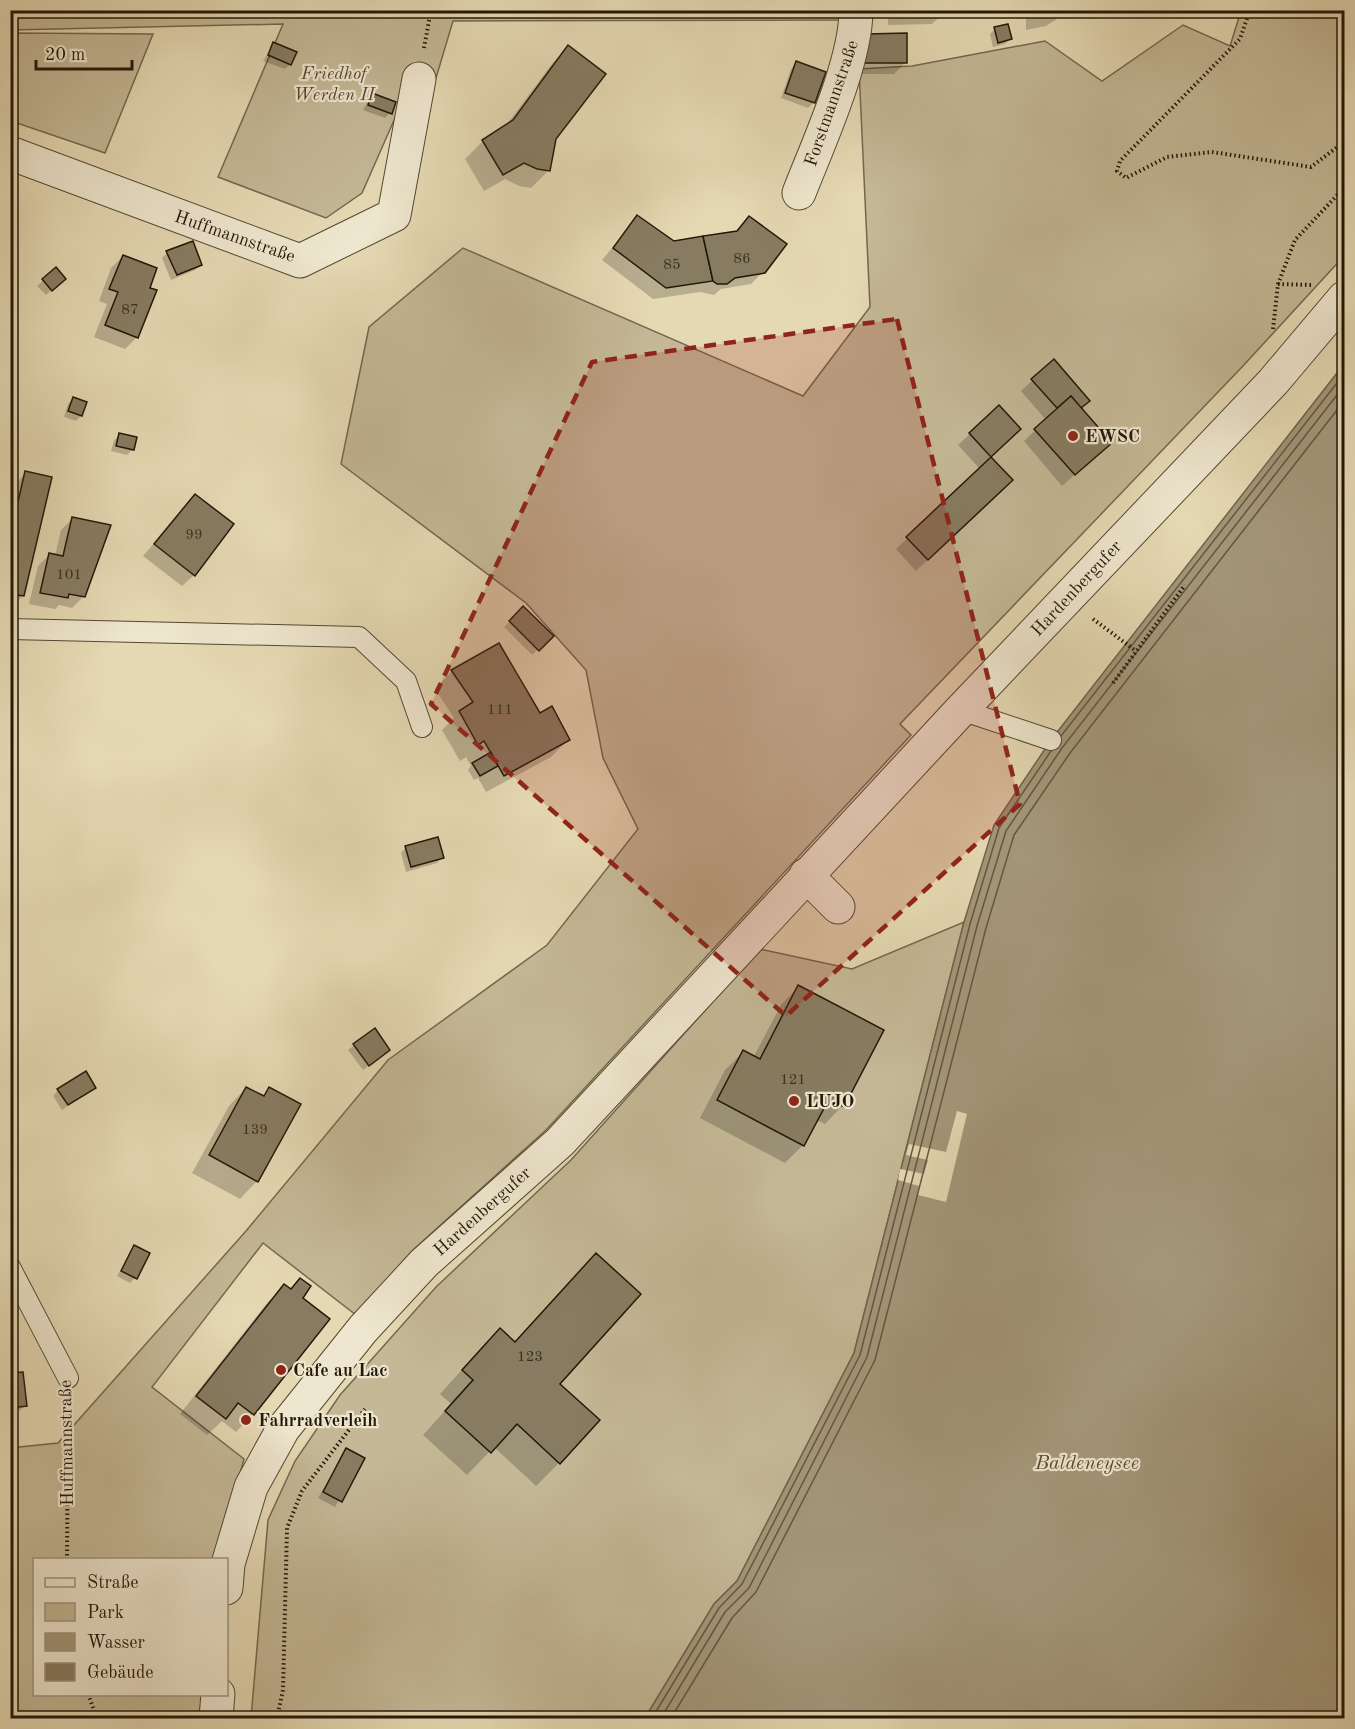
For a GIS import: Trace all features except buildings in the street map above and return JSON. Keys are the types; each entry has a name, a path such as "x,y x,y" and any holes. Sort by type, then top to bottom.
{"street":[{"name":"Forstmannstraße","path":"799,193 831,112 856,30 845,11"},
{"name":"Huffmannstraße","path":"10,153 300,261 394,215 419,79"},
{"name":"Hardenbergufer","path":"228,1564 250,1487 283,1429 356,1338 424,1263 560,1142 806,875 1265,389 1344,298"},
{"path":"806,875 837,907"},
{"path":"216,1719 218,1696"}],"lane":[{"path":"10,629 359,637 406,681 422,727"},
{"path":"961,710 1051,740"},
{"name":"Huffmannstraße","path":"10,1267 68,1378"}],"path":[{"path":"143,10 266,10"},
{"path":"470,10 845,11"},
{"path":"1250,10 1240,39 1120,161 1117,171 1126,178 1167,157 1212,152 1311,167 1344,142"},
{"path":"1278,284 1295,240 1344,188"},
{"path":"1113,683 1185,585"},
{"path":"1120,641 1136,651"},
{"name":"Huffmannstraße","path":"68,1378 68,1558"},
{"path":"277,1719 283,1690 287,1528 302,1491 365,1409"},
{"path":"88,1696 97,1719"}],"highlighted area":[{"path":"897,319 1020,804 786,1016 431,704 592,362"}],"green space":[{"name":"Friedhof Werden II","path":"844,10 844,20 453,21 433,88 410,84 362,193 326,218 218,177 283,24 11,30 10,11"},
{"path":"1241,11 1344,11 1344,256 1242,367 900,724 911,735 546,1130 414,1249 356,1315 263,1243 152,1387 244,1459 217,1558 33,1558 33,1696 202,1696 199,1718 11,1718 10,1448 58,1443 246,1231 388,1060 547,945 638,829 603,758 586,670 526,603 341,464 369,327 463,248 803,396 870,307 859,69 912,66 1045,41 1102,81 1183,25 1230,46"},
{"path":"11,33 153,34 105,153 11,121"},
{"path":"964,922 854,1353 737,1581 714,1604 645,1718 251,1718 268,1520 295,1461 340,1395 436,1287 571,1160 760,949 852,969"}],"water":[{"name":"Baldeneysee","path":"1344,364 1344,1718 645,1718 714,1604 737,1581 854,1353 964,922 994,825 1051,740"}],"pier":[{"path":"957,1111 967,1114 946,1202 918,1195 919,1186 898,1180 900,1169 924,1174 928,1160 906,1155 909,1144 946,1152"}],"place":[{"name":"EWSC","path":"1073,436"},
{"name":"LUJO","path":"794,1101"},
{"name":"Cafe au Lac","path":"281,1370"},
{"name":"Fahrradverleih","path":"246,1420"}]}
